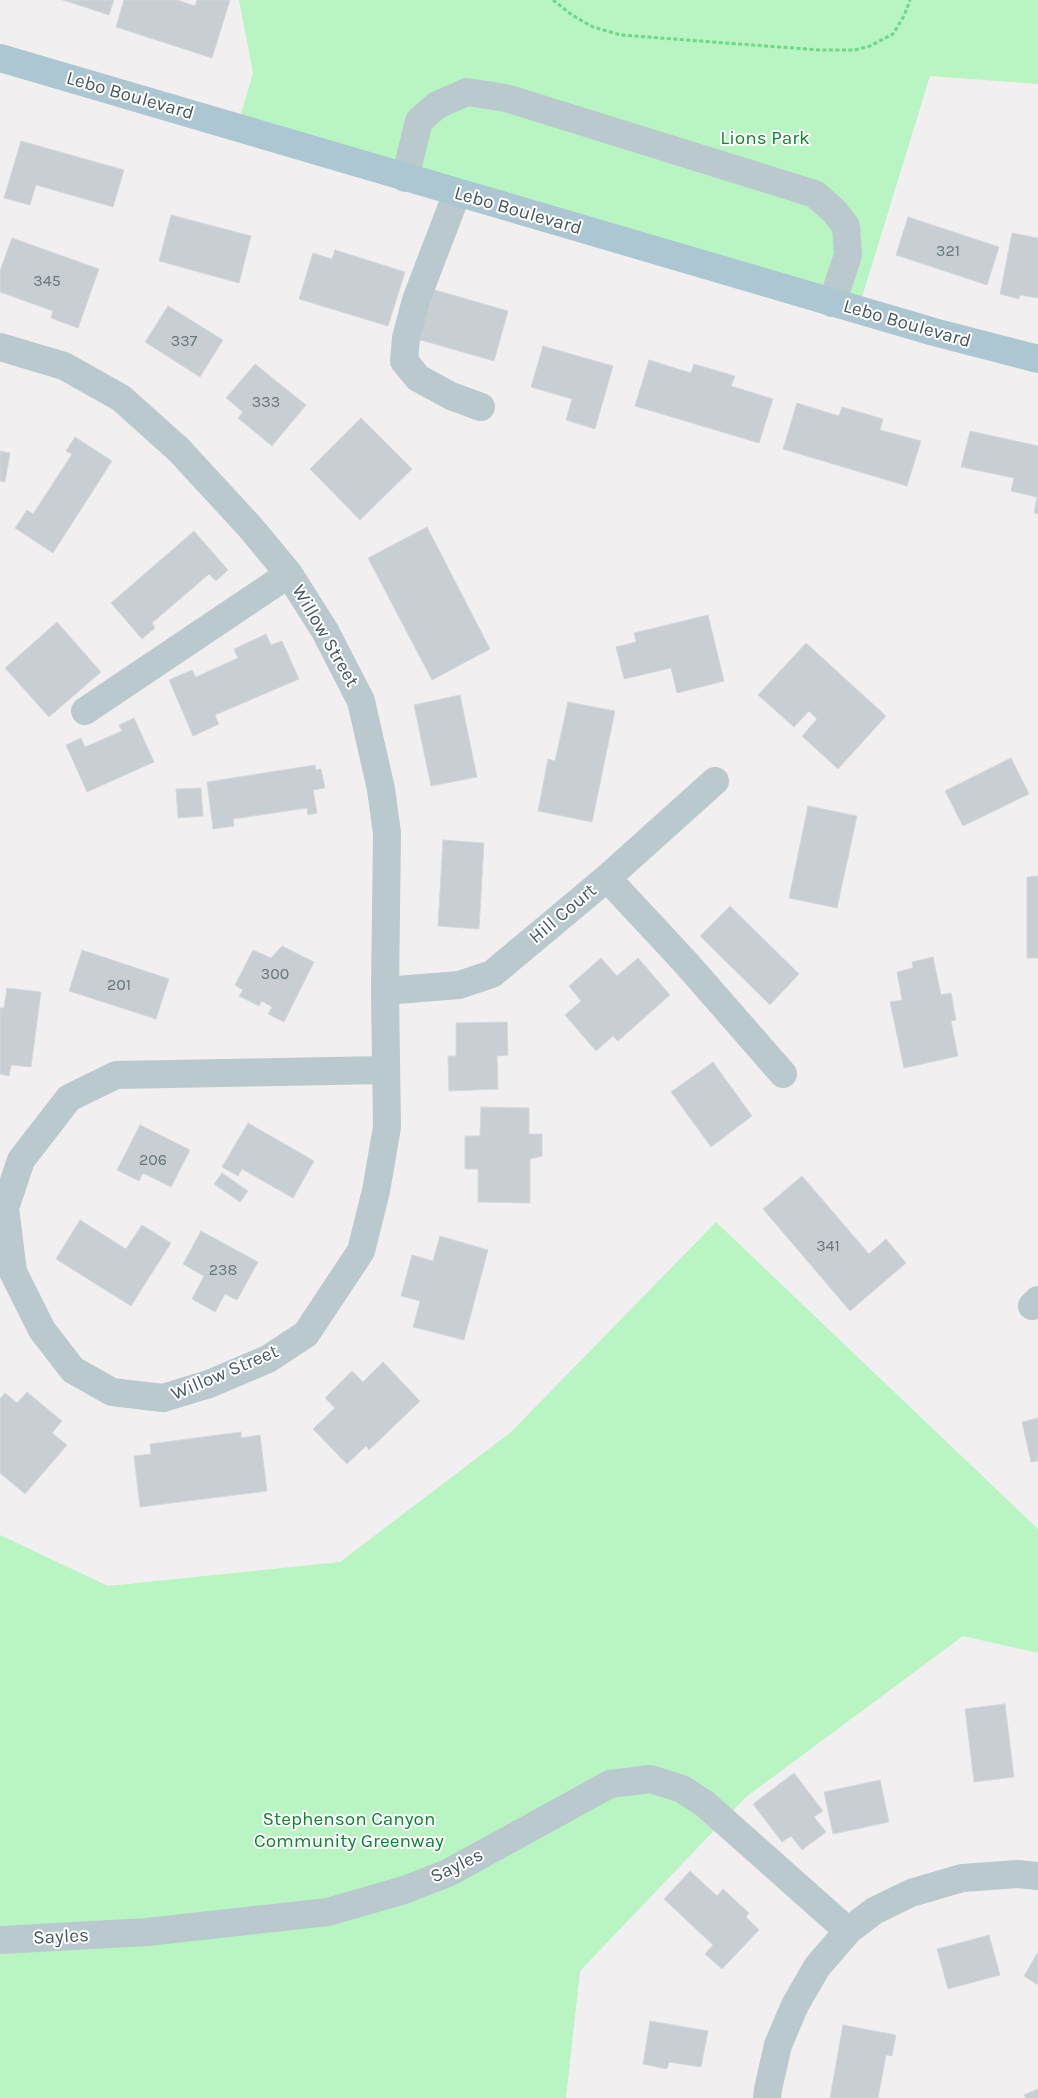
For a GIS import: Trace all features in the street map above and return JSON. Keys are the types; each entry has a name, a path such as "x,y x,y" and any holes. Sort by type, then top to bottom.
{"main road":[{"name":"Lebo Boulevard","path":"0,58 934,332 1038,359"}],"street":[{"path":"406,178 419,121 437,105 467,92 506,98 815,194 834,211 846,226 848,255 832,302"},
{"path":"457,193 416,300 406,338 404,361 418,378 451,396 481,407"},
{"name":"Willow Street","path":"0,347 64,366 121,398 180,450 250,527 289,574 326,631 361,701 381,789 387,833 385,990 387,1127 376,1191 361,1251 306,1334 268,1359 209,1384 163,1398 112,1392 73,1370 42,1330 13,1272 5,1208 21,1160 69,1098 116,1075 385,1070"},
{"path":"84,711 289,574"},
{"name":"Hill Court","path":"385,990 458,985 492,974 607,878 715,781"},
{"path":"607,878 687,964 783,1074"},
{"name":"Sayles","path":"0,1940 147,1932 328,1912 404,1890 448,1873 610,1784 651,1779 682,1789 705,1804 848,1931"},
{"path":"767,2098 778,2045 795,2005 817,1967 848,1931 874,1911 911,1893 962,1878 1018,1874 1038,1876"}],"path":[{"path":"553,0 572,15 593,27 621,35 819,50 855,50 870,46 893,34 904,16 910,0"}],"green space":[{"name":"Lions Park","path":"239,0 1038,0 1038,84 930,76 858,310 237,128 253,73"},
{"name":"Stephenson Canyon Community Greenway","path":"716,1222 1038,1529 1038,1653 963,1636 746,1797 580,1971 566,2098 0,2098 0,1535 108,1586 340,1562 511,1432"}],"building":[{"path":"63,0 114,0 109,15"},
{"path":"124,0 177,0 195,6 197,0 230,0 212,58 116,27"},
{"path":"21,141 124,170 113,207 36,185 30,205 4,198"},
{"path":"171,215 251,236 239,283 159,261"},
{"path":"908,217 999,247 987,285 896,255"},
{"path":"1012,233 1038,238 1038,298 1020,295 1019,299 1000,294"},
{"path":"12,238 99,269 78,328 51,318 53,311 0,292 0,271"},
{"path":"335,250 405,272 388,326 299,299 313,253 332,259"},
{"path":"432,289 508,311 494,361 417,339"},
{"path":"168,306 223,340 200,377 145,342"},
{"path":"543,346 613,366 595,429 566,420 572,399 531,387"},
{"path":"649,360 691,373 694,364 735,376 731,386 773,399 759,443 635,406"},
{"path":"255,364 306,405 272,446 238,418 243,412 226,398"},
{"path":"797,403 839,416 842,407 883,419 880,430 921,441 907,486 783,449"},
{"path":"361,418 412,469 360,520 310,469"},
{"path":"970,431 1038,446 1038,514 1034,513 1037,497 1011,491 1014,478 961,467"},
{"path":"75,437 112,461 53,553 15,528 27,510 33,514 72,454 66,451"},
{"path":"0,451 10,453 5,482 0,481"},
{"path":"427,527 490,649 432,680 368,558"},
{"path":"194,531 228,570 216,581 209,574 152,623 155,628 142,639 111,603"},
{"path":"708,615 724,681 677,693 671,668 624,679 616,647 636,642 634,633"},
{"path":"57,622 101,672 49,717 5,668"},
{"path":"266,634 271,645 282,641 299,679 215,715 219,724 193,736 169,680 192,670 196,677 238,658 234,649"},
{"path":"806,643 886,716 838,769 802,736 817,719 809,711 794,727 758,695"},
{"path":"460,695 477,777 431,786 414,705"},
{"path":"568,702 615,711 592,822 538,811 548,759 555,761"},
{"path":"134,718 154,762 87,792 66,745 81,738 85,747 122,731 119,725"},
{"path":"1011,758 1029,794 963,826 945,791"},
{"path":"315,765 316,770 321,769 325,788 313,790 317,813 308,815 307,808 233,819 234,826 213,829 207,782"},
{"path":"201,788 203,816 178,818 176,789"},
{"path":"808,806 857,816 837,908 789,898"},
{"path":"443,840 484,843 479,929 438,926"},
{"path":"1038,876 1038,958 1027,958 1027,877"},
{"path":"730,906 799,974 770,1005 700,936"},
{"path":"282,946 314,962 284,1022 268,1014 272,1007 262,1001 259,1006 239,996 243,990 235,985 253,950 271,958"},
{"path":"82,950 169,979 156,1019 69,991"},
{"path":"933,957 941,995 951,993 956,1020 951,1021 958,1056 904,1068 890,1002 902,1000 897,972 913,968 912,962"},
{"path":"601,958 617,976 638,958 670,995 618,1041 613,1036 596,1051 565,1015 581,1001 569,986"},
{"path":"7,988 41,992 31,1067 11,1065 9,1076 0,1074 0,1008 4,1008"},
{"path":"507,1022 508,1055 497,1056 498,1089 449,1091 448,1056 456,1056 456,1023"},
{"path":"713,1062 752,1116 711,1147 671,1092"},
{"path":"481,1107 529,1108 529,1134 542,1134 542,1156 530,1159 530,1203 478,1202 478,1169 465,1169 465,1136 480,1136"},
{"path":"248,1123 314,1161 293,1198 242,1169 238,1176 222,1167"},
{"path":"140,1125 190,1150 171,1187 143,1173 139,1181 117,1170"},
{"path":"222,1173 248,1191 240,1202 214,1184"},
{"path":"802,1176 869,1254 886,1239 906,1263 850,1311 763,1209"},
{"path":"80,1220 126,1249 142,1225 171,1243 131,1306 56,1259"},
{"path":"201,1231 258,1262 237,1300 225,1294 215,1312 192,1299 204,1276 183,1264"},
{"path":"440,1236 488,1250 464,1340 413,1327 420,1301 401,1296 412,1255 433,1261"},
{"path":"383,1362 420,1401 369,1450 366,1446 347,1464 313,1429 335,1408 325,1398 352,1371 363,1382"},
{"path":"27,1392 62,1421 52,1433 67,1445 25,1494 0,1473 0,1399 5,1393 17,1403"},
{"path":"1038,1418 1038,1461 1031,1462 1022,1422"},
{"path":"241,1432 241,1438 260,1435 267,1491 140,1507 134,1456 151,1454 150,1444"},
{"path":"1005,1704 1014,1777 974,1782 965,1709"},
{"path":"794,1773 823,1811 814,1817 826,1832 802,1850 791,1836 782,1842 753,1804"},
{"path":"880,1780 889,1822 833,1834 824,1792"},
{"path":"690,1871 717,1896 723,1889 749,1913 746,1917 759,1930 722,1969 705,1954 713,1945 664,1899"},
{"path":"989,1935 1000,1975 948,1989 937,1949"},
{"path":"1038,1952 1038,1985 1024,1976"},
{"path":"650,2021 708,2031 701,2067 669,2062 667,2069 643,2064"},
{"path":"843,2025 896,2035 892,2056 886,2055 878,2098 830,2098"},
{"path":"1038,2089 1038,2098 1026,2098 1024,2095"}]}
